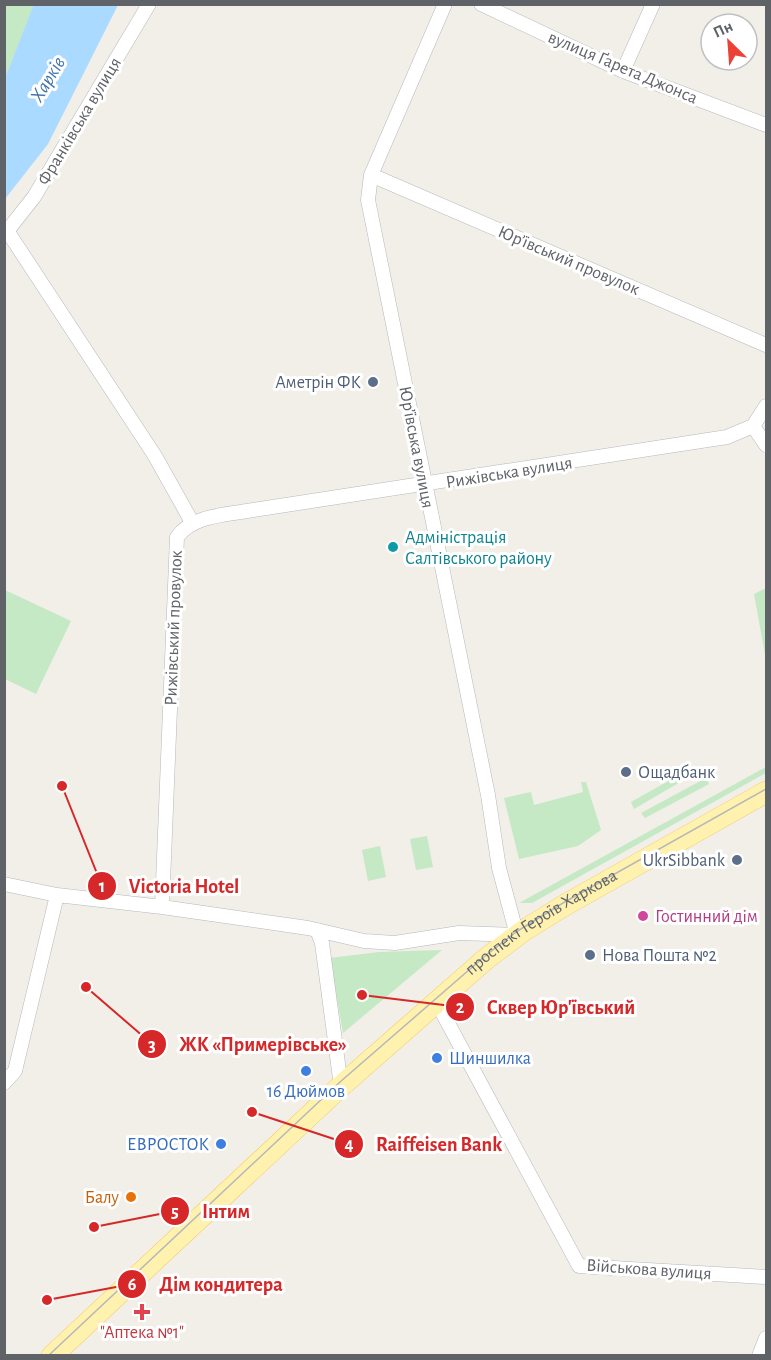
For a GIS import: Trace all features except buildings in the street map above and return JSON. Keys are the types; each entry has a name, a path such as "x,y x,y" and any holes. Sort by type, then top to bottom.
{"main road":[{"name":"проспект Героїв Харкова","path":"52,1356 341,1086 436,1001 517,935 575,899 766,792"}],"street":[{"name":"Франківська вулиця","path":"6,233 34,197 149,4"},
{"name":"Юр’ївська вулиця","path":"445,4 371,175 368,200 488,795 499,868 517,935"},
{"name":"вулиця Ґарета Джонса","path":"481,4 623,71 766,125"},
{"path":"623,71 653,4"},
{"name":"Юр’ївський провулок","path":"371,175 766,345"},
{"path":"6,233 155,456 193,524"},
{"path":"766,406 753,426 766,445"},
{"name":"Рижівська вулиця","path":"193,524 247,511 424,486 727,437 753,426"},
{"name":"Рижівський провулок","path":"162,907 177,537 183,528 193,524"},
{"path":"4,884 57,895 162,907 317,930 364,941 394,943 459,933 517,935"},
{"path":"4,1083 15,1071 57,895"},
{"path":"317,930 322,943 341,1086"},
{"name":"Військова вулиця","path":"436,1001 579,1266 766,1277"},
{"path":"759,1356 766,1338"}],"green space":[{"path":"4,5 34,5 5,78 4,78"},
{"path":"766,588 766,660 754,594"},
{"path":"5,590 71,621 36,694 5,679"},
{"path":"766,767 766,773 532,903 519,903"},
{"path":"679,775 682,781 634,809 631,802"},
{"path":"706,778 709,784 645,818 641,813"},
{"path":"581,782 586,782 601,830 578,846 519,859 504,798 531,792 534,805 583,792"},
{"path":"427,836 433,867 416,870 410,839"},
{"path":"380,846 386,877 368,881 362,850"},
{"path":"442,950 343,1033 330,958 379,952"}],"water":[{"name":"Харків","path":"34,4 118,5 48,144 5,199 5,78"}],"tram line":[{"path":"48,1356 340,1082 485,956 516,932 563,903 766,789"}],"place":[{"name":"Аметрін ФК","path":"373,382"},
{"name":"Адміністрація Салтівського району","path":"393,547"},
{"name":"Ощадбанк","path":"626,772"},
{"name":"Victoria Hotel","path":"62,786"},
{"name":"UkrSibbank","path":"737,860"},
{"name":"Гостинний дім","path":"643,916"},
{"name":"Нова Пошта №2","path":"590,955"},
{"name":"ЖК «Примерівське»","path":"86,987"},
{"name":"Сквер Юр'ївський","path":"362,995"},
{"name":"Шиншилка","path":"437,1058"},
{"name":"16 Дюймов","path":"306,1071"},
{"name":"Raiffeisen Bank","path":"252,1112"},
{"name":"ЕВРОСТОК","path":"221,1144"},
{"name":"Балу","path":"131,1197"},
{"name":"Інтим","path":"94,1227"},
{"name":"Дім кондитера","path":"47,1300"},
{"name":"\"Аптека №1\"","path":"142,1312"}]}
